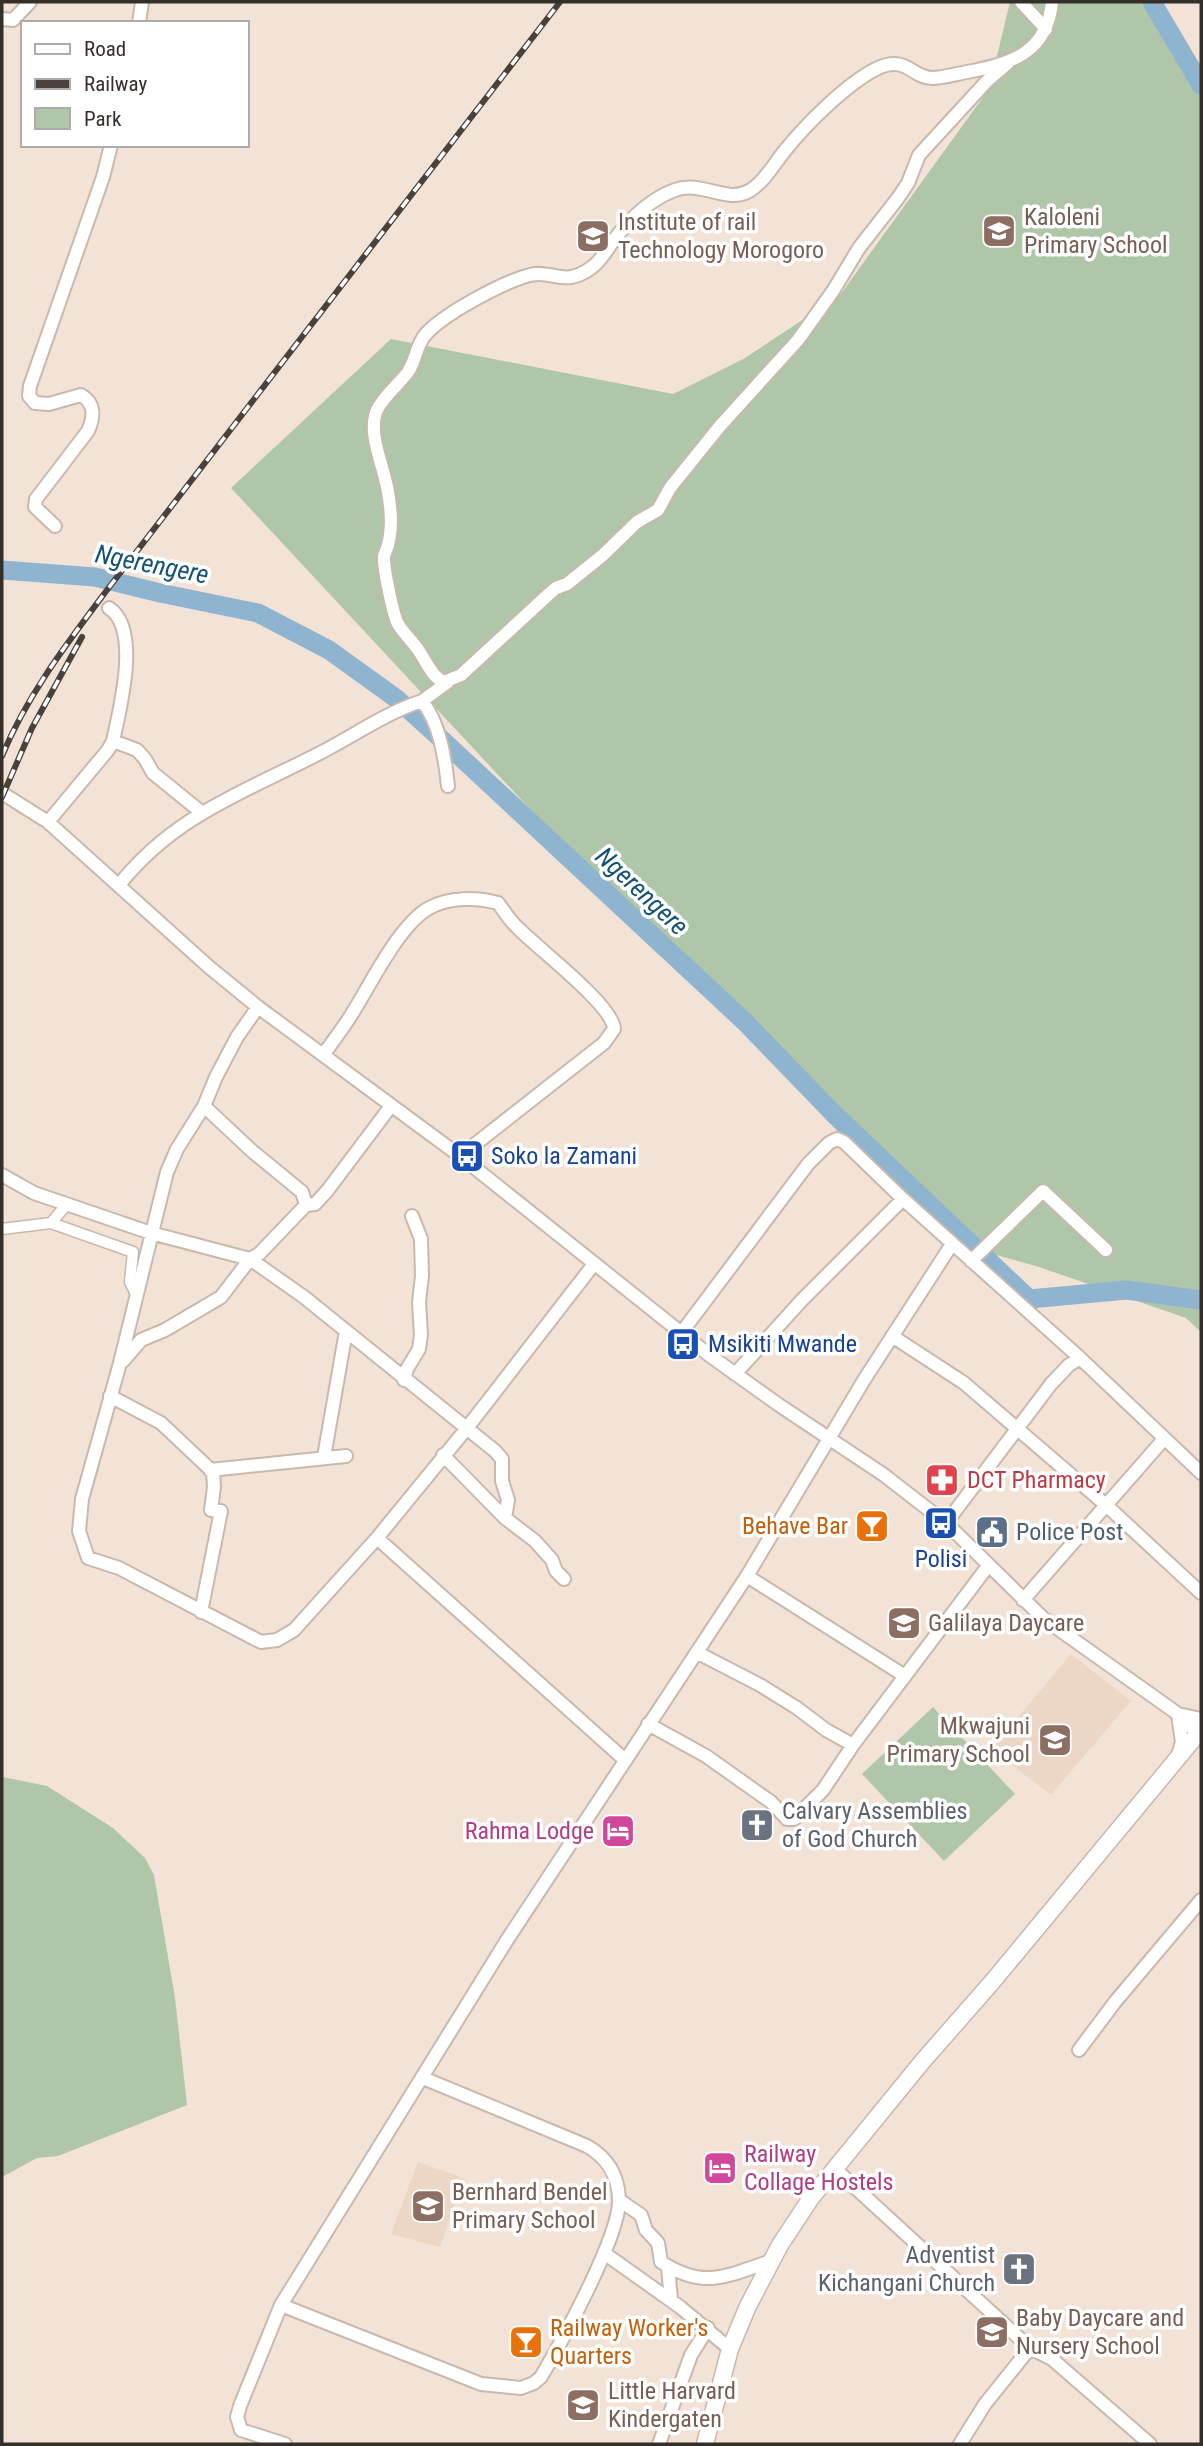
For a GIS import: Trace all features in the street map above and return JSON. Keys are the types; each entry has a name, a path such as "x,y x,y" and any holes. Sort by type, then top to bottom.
{"street":[{"path":"2,19 13,20 30,2"},
{"path":"139,21 142,2"},
{"path":"1021,2 1046,29"},
{"path":"119,885 163,840 201,812 319,754 385,719 399,708 422,701 461,675 556,588 567,584 637,522 658,510 670,488 720,426 798,340 859,248 908,183 919,155 987,81 1009,62 1033,48 1046,29 1052,2"},
{"path":"448,682 433,675 417,647 399,626 391,605 384,556 391,516 374,430 376,412 383,399 407,373 423,337 438,321 517,278 535,273 570,278 580,275 595,266 623,228 638,213 677,189 697,187 730,195 747,193 762,180 825,108 852,83 878,68 898,64 908,66 931,79 1009,62"},
{"path":"55,526 35,507 36,499 88,431 93,418 92,406 81,395 49,404 35,403 29,396 30,386 103,177 110,147"},
{"path":"48,822 113,741 128,642 118,616 109,608"},
{"path":"422,701 443,747 448,786"},
{"path":"113,741 137,750 153,773 201,812"},
{"path":"2,793 48,822 209,967 258,1007 460,1157 735,1374 884,1475 946,1523 1043,1618 1200,1730 834,2168 796,2220 771,2261 730,2349 705,2444"},
{"path":"323,1055 348,1021 389,953 421,913 437,904 454,900 498,903 516,927 580,984 611,1017 614,1028 604,1043 460,1157"},
{"path":"258,1007 237,1037 204,1105 177,1149 167,1172 151,1233 139,1254 136,1294 120,1363 79,1511 79,1531 88,1558 119,1569 261,1642 277,1640 294,1630 377,1538 467,1428 594,1264"},
{"path":"204,1105 252,1151 302,1192 306,1205"},
{"path":"120,1363 141,1340 165,1330 221,1297 250,1259 259,1254 306,1205 315,1204 391,1106"},
{"path":"682,1332 808,1164 829,1143 837,1139 844,1142 952,1244 1080,1357 1201,1473"},
{"path":"2,1175 34,1193 151,1233 250,1259 304,1297 502,1459 502,1481 509,1500 505,1518"},
{"path":"971,1261 1043,1191 1106,1250"},
{"path":"735,1374 802,1300 903,1199"},
{"path":"51,1223 67,1204"},
{"path":"404,1380 419,1349 421,1335 421,1239 412,1216"},
{"path":"2,1229 51,1223 139,1254"},
{"path":"285,2444 241,2430 237,2417 281,2305 501,1950 747,1576 892,1336 952,1244"},
{"path":"324,1457 345,1331"},
{"path":"892,1336 964,1383 1106,1505 1201,1593"},
{"path":"946,1523 1051,1384 1080,1357"},
{"path":"110,1396 161,1423 213,1472 211,1510 220,1511 201,1612"},
{"path":"1023,1600 1164,1440"},
{"path":"443,1455 505,1518 535,1541 564,1579"},
{"path":"210,1469 346,1456"},
{"path":"377,1538 625,1760"},
{"path":"648,1724 706,1756 771,1802 789,1820 794,1819 815,1800 853,1745 988,1566"},
{"path":"747,1576 905,1676"},
{"path":"698,1653 760,1685 853,1745"},
{"path":"1178,1714 1182,1742 1178,1755"},
{"path":"1079,2050 1115,2002 1201,1900"},
{"path":"281,2305 481,2384 521,2388 534,2384 541,2377 614,2228 620,2200 616,2176 596,2151 423,2078"},
{"path":"834,2168 1030,2348 1052,2359 1150,2444"},
{"path":"620,2200 641,2215 646,2230 657,2243 661,2262 668,2267 695,2277 714,2279 771,2261"},
{"path":"604,2253 708,2328 730,2349"},
{"path":"668,2267 671,2300"},
{"path":"660,2444 691,2355 708,2328"},
{"path":"960,2444 985,2404 1030,2348"}],"shaded area":[{"path":"1071,1654 1131,1701 1051,1795 991,1749"},
{"name":"Bernhard Bendel Primary School","path":"418,2162 464,2178 440,2247 391,2234"}],"green space":[{"path":"1010,2 1162,2 1201,69 1201,1332 1186,1318 1039,1267 943,1240 622,908 231,488 391,339 673,394 745,358 840,295 989,89"},
{"path":"933,1707 1015,1794 944,1861 862,1774"},
{"path":"3,1777 47,1786 113,1828 145,1858 154,1875 175,1998 187,2105 58,2156 37,2158 2,2177"}],"waterway":[{"path":"1152,2 1201,85"},
{"name":"Ngerengere","path":"2,570 95,577 258,613 329,650 397,699 439,737 745,1022 834,1114 1029,1299 1127,1290 1201,1300"}],"railway":[{"path":"2,756 36,690 78,629 560,2"},
{"path":"2,797 32,728 82,637"}],"place":[{"name":"Kaloleni Primary School","path":"999,231"},
{"name":"Institute of rail Technology Morogoro","path":"593,236"},
{"name":"Soko la Zamani","path":"467,1156"},
{"name":"Msikiti Mwande","path":"683,1344"},
{"name":"DCT Pharmacy","path":"942,1480"},
{"name":"Polisi","path":"941,1523"},
{"name":"Behave Bar","path":"872,1526"},
{"name":"Police Post","path":"992,1532"},
{"name":"Galilaya Daycare","path":"904,1623"},
{"name":"Mkwajuni Primary School","path":"1055,1740"},
{"name":"Calvary Assemblies of God Church","path":"757,1825"},
{"name":"Rahma Lodge","path":"618,1831"},
{"name":"Railway Collage Hostels","path":"720,2168"},
{"name":"Bernhard Bendel Primary School","path":"428,2206"},
{"name":"Adventist Kichangani Church","path":"1019,2269"},
{"name":"Baby Daycare and Nursery School","path":"992,2332"},
{"name":"Railway Worker's Quarters","path":"526,2342"},
{"name":"Little Harvard Kindergaten","path":"583,2405"}]}
